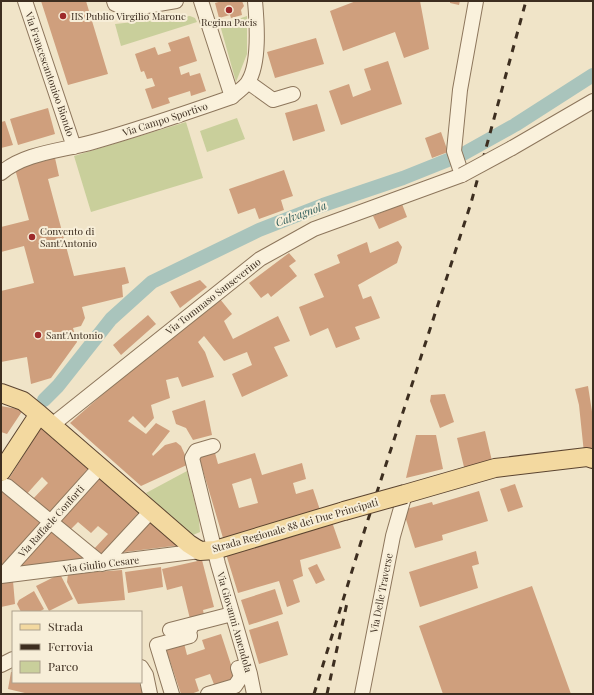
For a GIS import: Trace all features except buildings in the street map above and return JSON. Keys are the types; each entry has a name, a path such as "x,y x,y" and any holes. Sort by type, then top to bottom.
{"main road":[{"name":"Strada Regionale 88 dei Due Principati","path":"1,393 23,401 189,544 207,550 495,468 587,457 593,459"},
{"path":"4,479 45,419"}],"street":[{"name":"Via Francescantonioo Biondo","path":"26,1 74,147"},
{"path":"114,1 115,4 129,9 176,1"},
{"path":"201,1 232,97"},
{"path":"255,1 256,50 248,82 273,100 293,94"},
{"path":"458,163 460,90 476,1"},
{"name":"Via Campo Sportivo","path":"1,173 11,165 31,157 74,147 144,127 232,97 248,82"},
{"name":"Via Tommaso Sanseverino","path":"45,419 260,259 314,229 458,163 512,148 593,101"},
{"name":"Via Giovanni Amendola","path":"213,446 196,451 192,458 207,550 232,614 248,666 254,694"},
{"name":"Via Raffaele Conforti","path":"2,576 100,466"},
{"path":"4,479 51,522 102,564 151,511"},
{"name":"Via Delle Traverse","path":"362,694 391,543 405,494"},
{"name":"Via Giulio Cesare","path":"2,576 207,550"},
{"path":"170,630 232,614"},
{"path":"172,694 157,645 190,636 189,632 192,625"},
{"path":"1,665 12,660"},
{"path":"208,694 236,686 241,677 238,668 248,666"},
{"path":"142,669 146,675 150,694"}],"green space":[{"path":"190,16 195,18 197,22 121,46 115,24"},
{"path":"247,16 247,54 236,82 220,25"},
{"path":"237,118 245,139 207,152 200,131"},
{"path":"186,122 203,178 91,212 74,156"},
{"path":"187,471 199,520 200,532 193,535 181,528 146,493"}],"waterway":[{"name":"Calvagnola","path":"44,400 58,386 111,319 152,282 259,230 323,205 403,178 463,154 515,125 593,75"}],"railway":[{"path":"314,694 365,529 471,203 526,1"},
{"path":"327,694 347,603"}],"place":[{"name":"Regina Pacis","path":"229,10"},
{"name":"IIS Publio Virgilio Marone","path":"63,16"},
{"name":"Convento di Sant'Antonio","path":"32,237"},
{"name":"Sant'Antonio","path":"38,335"}]}
